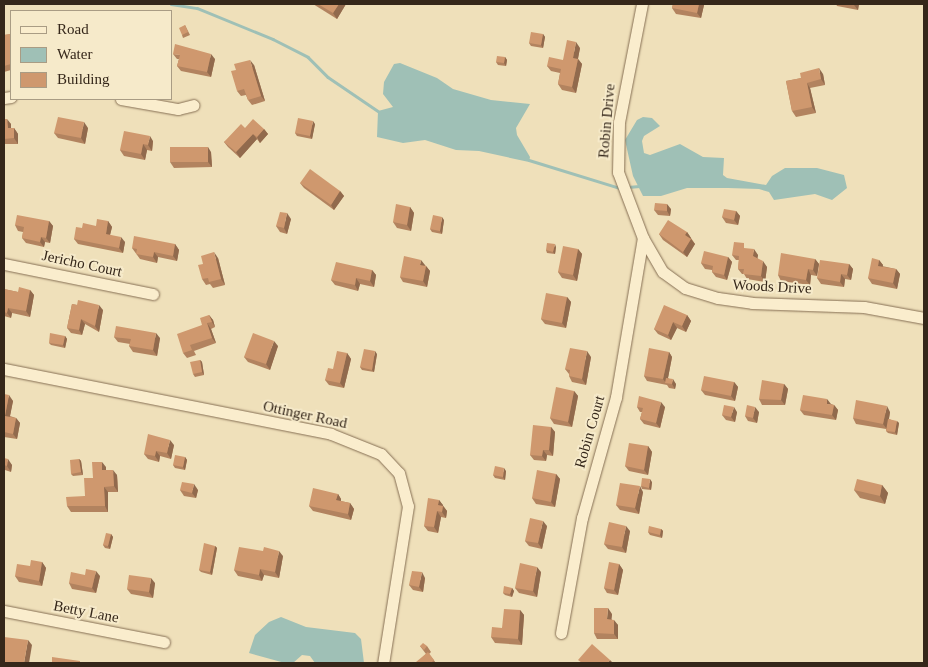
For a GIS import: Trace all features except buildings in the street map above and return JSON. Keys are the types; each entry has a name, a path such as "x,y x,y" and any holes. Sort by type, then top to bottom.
{"street":[{"name":"Robin Drive","path":"642,4 622,103 617,143 618,172 643,238"},
{"path":"127,100 178,109 194,105"},
{"name":"Woods Drive","path":"643,238 663,272 685,288 706,295 752,302 864,307 924,318"},
{"name":"Robin Court","path":"560,633 582,518 616,397 643,238"},
{"name":"Jericho Court","path":"4,264 154,294"},
{"name":"Ottinger Road","path":"4,369 331,434 381,454 399,473 408,506 383,663"},
{"name":"Betty Lane","path":"4,611 164,642"}],"water":[{"path":"400,63 437,78 453,89 491,100 530,104 516,128 517,135 530,157 529,162 479,151 456,150 425,140 403,143 377,137 378,111 393,107 383,94 384,82 394,64"},
{"path":"643,117 652,118 660,126 644,136 642,141 644,153 650,155 680,144 703,157 724,158 723,175 727,178 766,185 772,176 785,168 817,168 844,175 847,188 832,200 815,194 774,200 769,192 759,189 728,188 687,188 661,196 643,196 633,176 625,140 637,120"},
{"path":"281,617 306,627 355,633 361,639 364,663 315,663 310,656 302,655 293,663 285,663 249,653 255,635 269,622"}],"waterway":[{"path":"171,4 197,8 273,39 308,57 328,77 378,111"},
{"path":"529,160 620,188"},
{"path":"628,187 639,186"}]}
